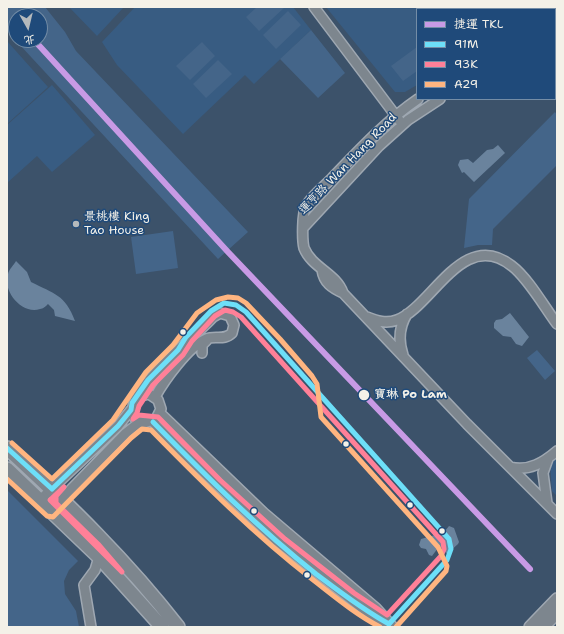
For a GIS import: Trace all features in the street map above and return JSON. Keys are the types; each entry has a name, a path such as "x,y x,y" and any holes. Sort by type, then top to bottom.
{"main road":[{"path":"7,448 52,489 103,539 178,627"},
{"path":"7,469 99,557 162,627"}],"street":[{"path":"314,7 402,124"},
{"name":"運亨路 Wan Hang Road","path":"303,228 305,206 367,143 396,116 417,100"},
{"name":"運亨路 Wan Hang Road","path":"303,228 379,146 402,124 438,100"},
{"path":"303,228 305,250 322,270 324,279 334,289 343,293 404,358 557,514"},
{"path":"366,317 386,322 398,320 408,313 460,264 472,258 486,257 499,259 516,269 557,324"},
{"path":"40,500 118,426 131,410 132,403 148,380 213,317 220,313 230,316 234,325 232,333 223,338 210,338 198,344 169,374 155,397"},
{"path":"404,358 401,347 400,333 408,313"},
{"path":"202,353 202,345 210,338"},
{"path":"131,410 134,417 140,422 149,423 153,422 160,413 160,403 155,397 149,394 137,397"},
{"path":"160,413 264,513 376,608 391,626"},
{"path":"51,510 126,433 140,422"},
{"path":"153,422 180,450 277,541 371,615 391,626"},
{"path":"510,467 528,468 548,459 557,450"},
{"path":"547,503 543,473 548,459"},
{"path":"91,627 84,585 95,570 99,557"},
{"path":"530,627 557,599"},
{"path":"543,627 557,613"}],"shaded area":[{"path":"7,7 46,8 8,8 8,32"},
{"path":"69,7 124,7 97,36"},
{"path":"135,7 293,7 311,30 254,84 245,75 183,134 117,65 102,42"},
{"path":"257,7 285,7 259,31 246,17"},
{"path":"326,7 419,7 416,8 416,86 405,92 395,92"},
{"path":"419,7 507,7 507,8"},
{"path":"48,11 65,32 76,51 248,232 218,259 23,48 48,48"},
{"path":"288,11 301,25 276,49 263,35"},
{"path":"311,30 345,73 318,98 280,59"},
{"path":"7,41 8,48 13,48 48,87 7,124"},
{"path":"202,42 215,56 190,80 176,66"},
{"path":"416,48 416,72 403,81 391,66"},
{"path":"218,60 232,74 206,98 193,84"},
{"path":"52,85 95,135 52,172 37,156 7,183 7,125"},
{"path":"555,112 557,115 557,165 493,229 492,245 478,245 464,248 469,199"},
{"path":"498,145 505,153 474,182 464,172 462,173 458,165 460,160 468,159 473,163 487,150 493,149"},
{"path":"173,231 178,268 136,274 131,237"},
{"path":"16,261 27,272 31,282 52,292 63,300 75,321 55,316 54,310 48,304 42,308 33,310 20,305 15,300 8,287 7,281 10,269"},
{"path":"510,313 529,337 522,346 516,344 511,337 503,336 494,328 494,323 496,320 502,319"},
{"path":"537,350 555,371 545,380 527,358"},
{"path":"557,458 557,496 552,491 550,464"},
{"path":"7,490 78,561 69,570 64,581 65,594 76,611 79,627 7,627"},
{"path":"449,526 454,528 459,542 447,554 441,547 438,548 432,556 429,555 426,549 421,548 419,545 421,539 435,535 441,536"}],"metro line":[{"name":"TKL","path":"41,48 228,252 530,569"}],"transit line":[{"name":"A29","path":"12,443 52,479 113,420 146,372 173,345 197,313 216,300 228,297 238,298 246,303 312,376 317,384 321,417 438,547 447,566 446,571 396,627"},
{"name":"91M","path":"52,489 118,426 131,410 132,403 148,380 178,350 186,337 211,311 224,303 236,305 246,312 449,539 451,549 447,560 389,624"},
{"name":"93K","path":"225,310 233,312 241,317 443,542 444,549 441,556 387,615 354,593 285,539 220,480 158,417 139,415 133,419 139,406 153,385 183,355 192,341 215,316 225,310"},
{"name":"91M","path":"153,422 232,501 294,556 370,613 389,624"},
{"name":"A29","path":"7,479 47,516 53,517 131,438 142,429 151,430 249,526 291,562 345,604 380,627"},
{"name":"91M","path":"7,448 52,489"},
{"name":"93K","path":"64,487 56,496 56,503 98,544 122,572 50,500 64,487"}],"place":[{"name":"景桃樓 King Tao House","path":"76,224"},
{"name":"寶琳 Po Lam","path":"364,395"}]}
